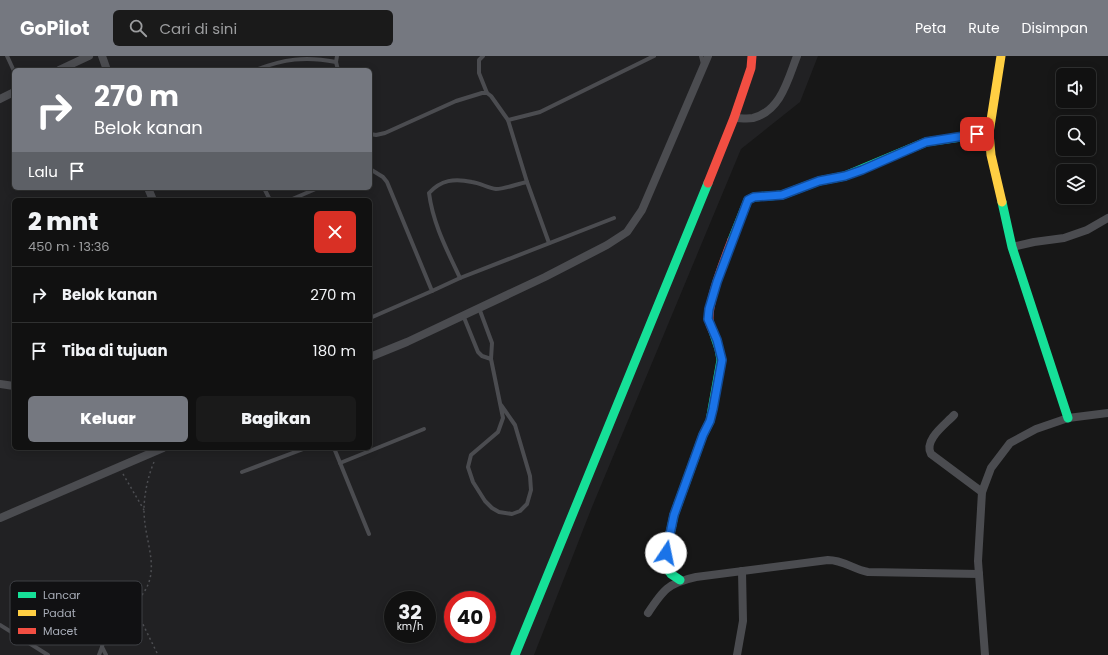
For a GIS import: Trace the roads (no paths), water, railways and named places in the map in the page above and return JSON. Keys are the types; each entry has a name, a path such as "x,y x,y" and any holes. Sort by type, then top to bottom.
{"street":[{"path":"63,68 89,56"},
{"path":"102,56 107,68"},
{"path":"372,356 407,342 545,277 607,245 627,232 642,210 708,56"},
{"path":"515,655 544,580 734,118 751,68 752,56"},
{"path":"734,118 753,118 768,111 781,97 797,56"},
{"path":"1001,56 989,134 991,155 1012,247 1068,418"},
{"path":"0,99 12,93"},
{"path":"680,580 671,574 667,568 666,553 674,515 703,435 710,421 722,360 717,340 708,319 709,309 717,282 748,200 754,197 782,195 819,181 845,176 926,142 989,134"},
{"path":"1012,247 1064,238 1087,230 1108,218"},
{"path":"0,384 12,386"},
{"path":"985,655 978,561 982,492 991,468 1010,443 1036,429 1068,418 1108,413"},
{"path":"954,415 930,442 929,451 982,492"},
{"path":"0,518 158,450"},
{"path":"648,613 661,594 669,586 680,580 742,571 836,560 868,572 979,574"},
{"path":"737,655 743,621 742,571"}],"lane":[{"path":"8,56 13,68"},
{"path":"336,56 338,68"},
{"path":"483,56 479,60 479,73 488,93 498,104 508,120 527,182 549,243"},
{"path":"508,120 540,112 654,56"},
{"path":"701,56 704,67"},
{"path":"260,68 280,60 298,57 336,62"},
{"path":"372,134 385,133 456,101 482,93 488,93"},
{"path":"372,170 379,174 387,182 432,291"},
{"path":"460,278 437,229 431,208 429,193 437,185 448,181 459,180 472,182 497,189 527,182"},
{"path":"295,198 313,190"},
{"path":"372,317 460,278 614,218"},
{"path":"479,308 492,343 491,359 503,418 501,426 492,437 471,455 468,467 473,482 484,501 499,512 512,514 520,511 527,504 531,490 530,476 515,425 501,405"},
{"path":"463,315 478,352 482,356 491,359"},
{"path":"372,450 424,428"},
{"path":"242,472 301,450"},
{"path":"335,450 369,534"},
{"path":"340,463 371,450"},
{"path":"0,625 10,631"},
{"path":"32,645 48,655"},
{"path":"99,655 102,647"},
{"path":"102,647 106,655"}]}
